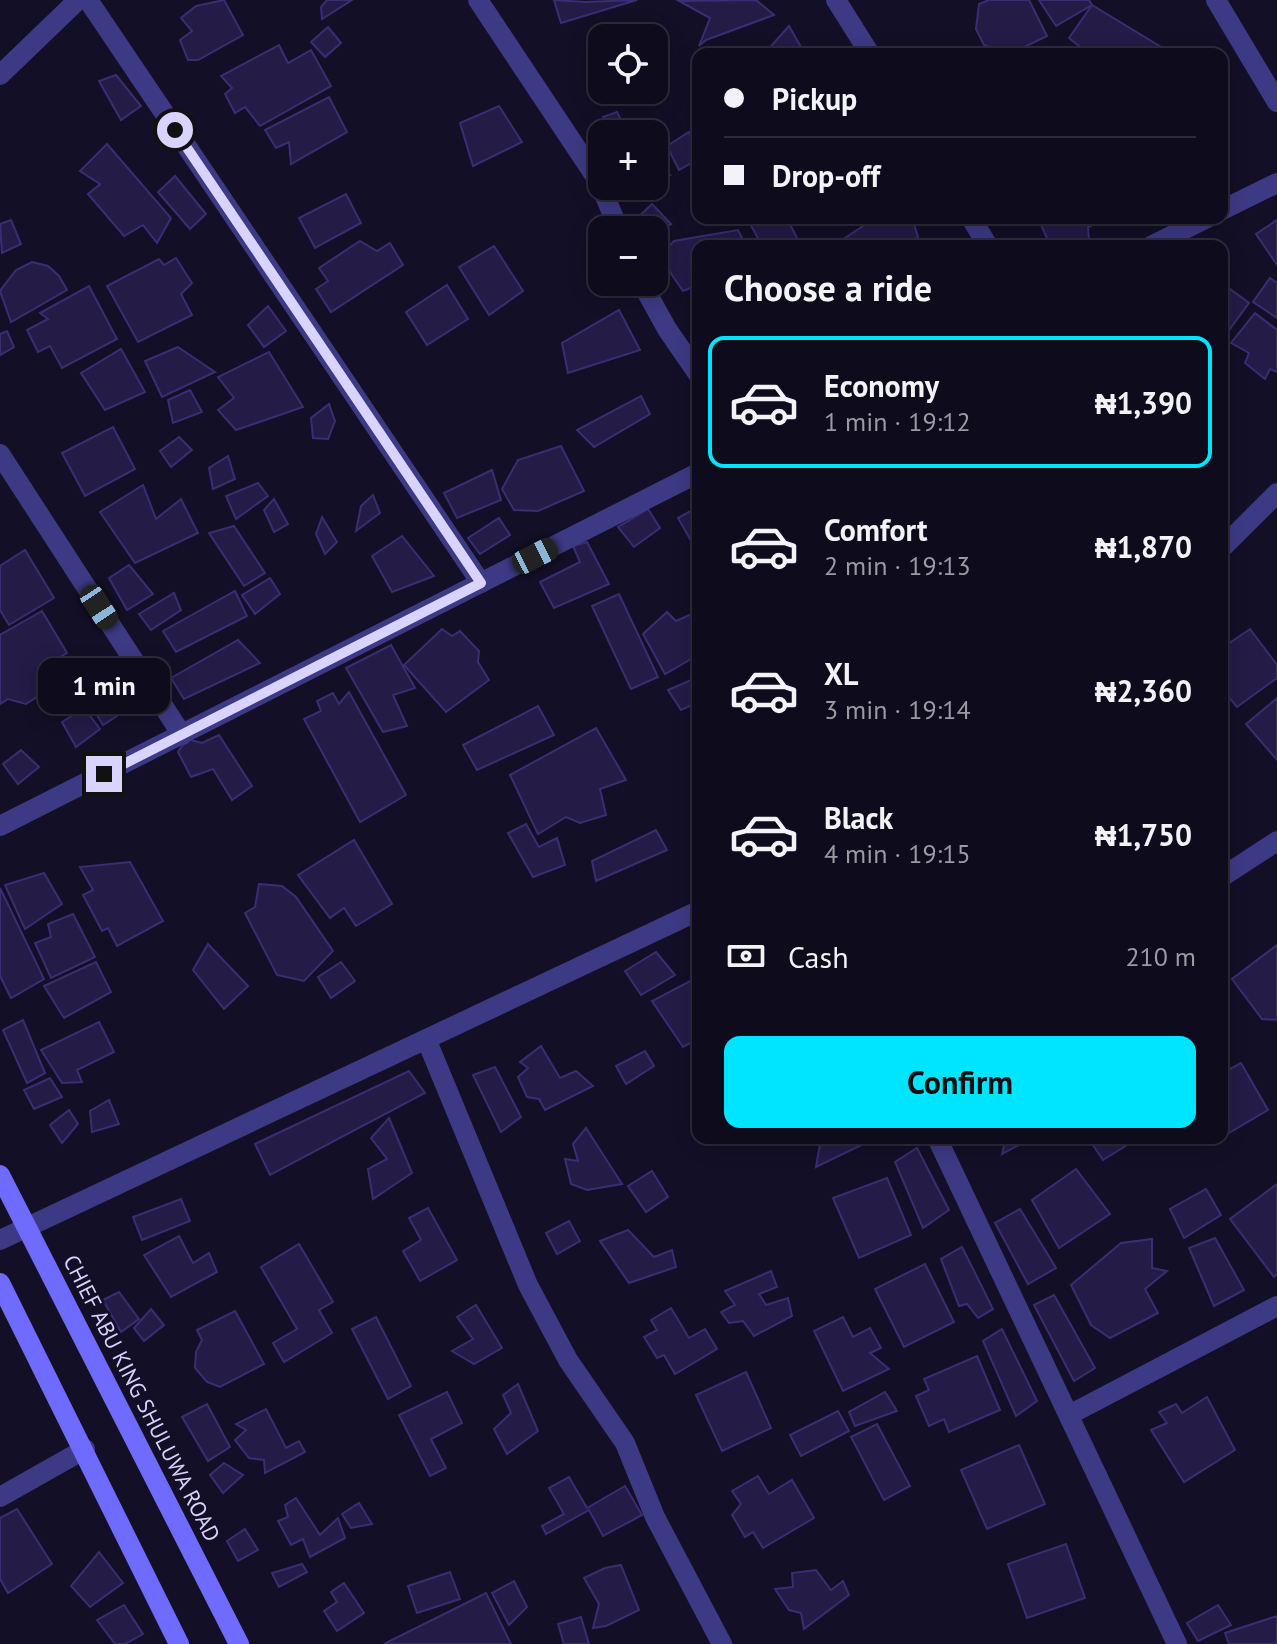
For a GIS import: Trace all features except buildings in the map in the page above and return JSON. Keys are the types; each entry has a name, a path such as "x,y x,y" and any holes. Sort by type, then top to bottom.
{"street":[{"path":"0,75 78,0"},
{"path":"88,0 481,583"},
{"path":"478,0 599,182 613,216"},
{"path":"836,0 866,48"},
{"path":"1216,0 1277,102"},
{"path":"1228,207 1277,183"},
{"path":"1163,240 1195,224"},
{"path":"649,296 692,365"},
{"path":"0,454 182,735"},
{"path":"0,826 692,476"},
{"path":"1228,542 1277,493"},
{"path":"1228,873 1277,841"},
{"path":"0,1240 692,914"},
{"path":"427,1041 528,1285 568,1360 625,1443 655,1517 722,1644"},
{"path":"940,1144 1177,1644"},
{"name":"CHIEF ABU KING SHULUWA ROAD","path":"0,1175 239,1644"},
{"path":"0,1283 85,1449 179,1644"},
{"path":"1069,1415 1277,1306"},
{"path":"0,1497 85,1449"}],"route":[{"path":"104,774 481,583 175,130"}]}
